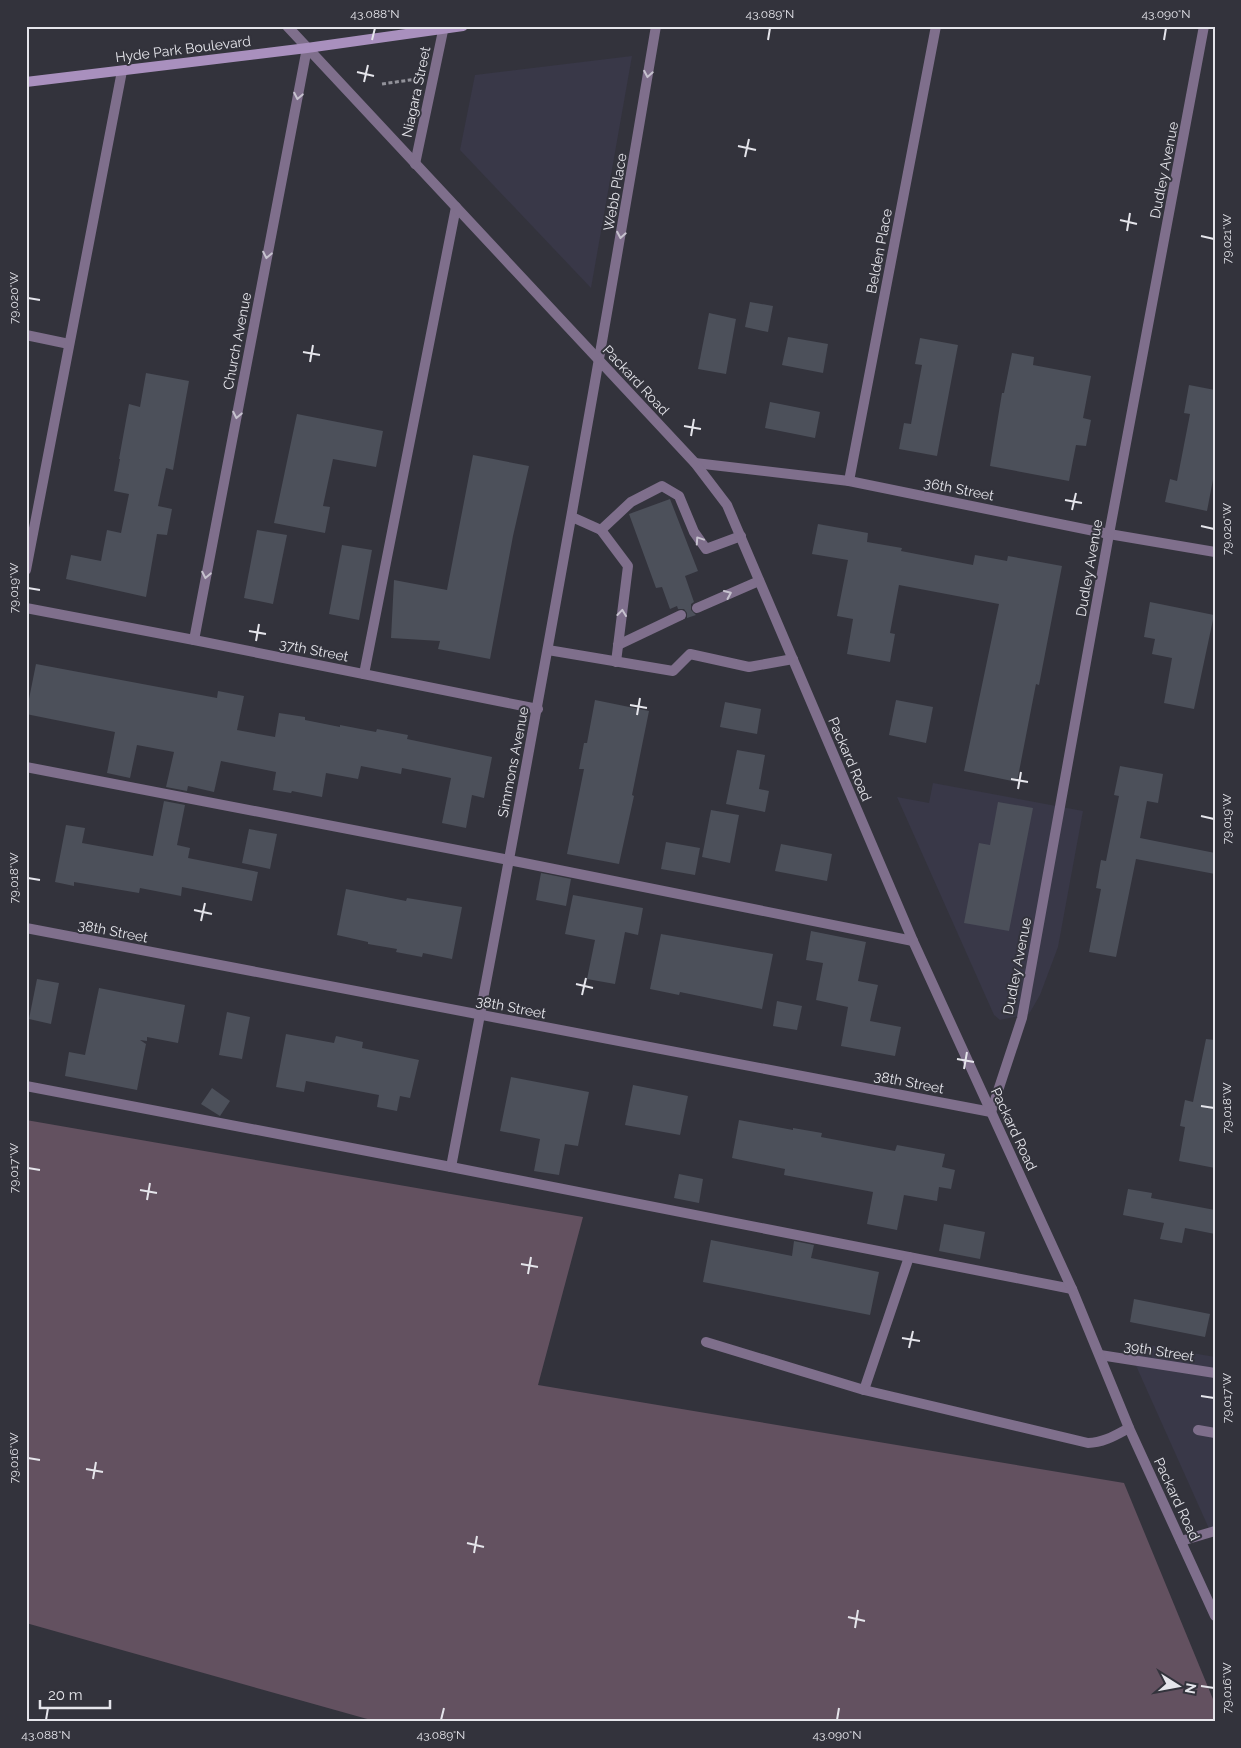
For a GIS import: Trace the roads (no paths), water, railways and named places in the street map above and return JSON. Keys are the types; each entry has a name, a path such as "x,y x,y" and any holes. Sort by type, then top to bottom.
{"main road":[{"name":"Hyde Park Boulevard","path":"26,82 307,48 443,27 463,26"}],"street":[{"name":"Packard Road","path":"287,26 695,463 727,504 913,941 1072,1289 1129,1428 1215,1616"},
{"name":"Webb Place","path":"600,362 656,26"},
{"name":"Belden Place","path":"849,481 936,26"},
{"name":"Dudley Avenue","path":"991,1112 1022,1018 1109,534 1204,26"},
{"name":"Niagara Street","path":"415,164 443,27"},
{"name":"Church Avenue","path":"194,640 307,48"},
{"path":"26,570 122,71"},
{"path":"364,674 456,207"},
{"path":"26,335 68,344"},
{"name":"Simmons Avenue","path":"451,1167 538,709 600,362"},
{"name":"36th Street","path":"695,463 849,481 1109,534 1215,552"},
{"path":"601,530 631,502 662,486 679,496 694,532 706,549 741,536"},
{"path":"572,517 601,530 628,566 616,662"},
{"path":"697,608 760,581"},
{"name":"37th Street","path":"26,608 538,709"},
{"path":"618,644 681,615"},
{"path":"548,650 673,671 690,654 749,667 793,659"},
{"path":"26,767 509,860 913,941"},
{"name":"38th Street","path":"26,928 991,1112"},
{"path":"26,1086 1072,1289"},
{"path":"864,1390 909,1257"},
{"path":"706,1342 864,1390 1088,1443 1106,1440 1129,1428"},
{"name":"39th Street","path":"1100,1355 1215,1373"},
{"path":"1198,1430 1215,1433"},
{"path":"1182,1542 1215,1531"}]}
